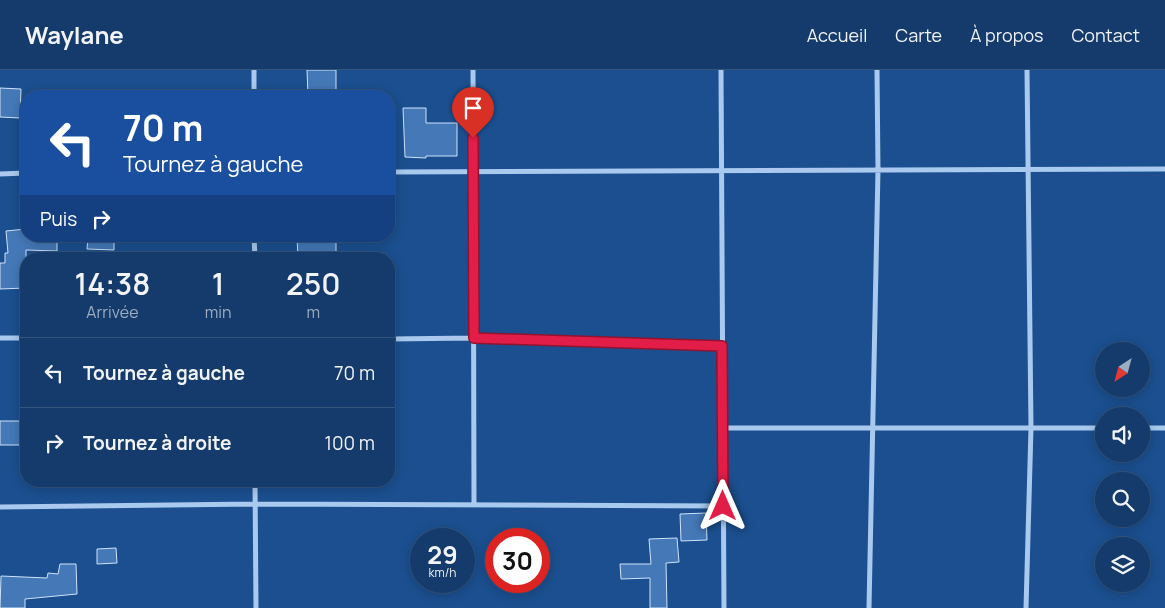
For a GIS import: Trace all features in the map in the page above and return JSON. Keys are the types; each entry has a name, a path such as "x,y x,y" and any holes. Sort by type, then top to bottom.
{"street":[{"path":"254,70 254,90"},
{"path":"473,70 474,505"},
{"path":"721,70 724,608"},
{"path":"869,608 878,170 877,70"},
{"path":"1026,608 1031,428 1027,70"},
{"path":"395,172 1165,169"},
{"path":"0,174 20,174"},
{"path":"0,338 20,338"},
{"path":"395,339 474,338 722,346"},
{"path":"723,428 1095,428"},
{"path":"1150,428 1165,428"},
{"path":"255,487 256,608"},
{"path":"0,507 255,504 723,506"}],"building":[{"path":"307,70 336,70 336,90 308,90"},
{"path":"0,88 21,89 20,118 0,117"},
{"path":"403,108 426,108 426,123 457,123 457,156 405,157"},
{"path":"20,230 20,242 57,242 57,251 26,250 26,252 20,252 20,288 0,289 0,263 5,263 5,253 8,253 6,231"},
{"path":"88,242 114,242 114,250 87,249"},
{"path":"297,242 336,242 336,252 298,252"},
{"path":"0,421 20,421 20,445 0,445"},
{"path":"706,513 707,540 681,541 680,514"},
{"path":"677,538 679,562 666,563 667,608 650,608 650,578 621,579 620,564 651,564 649,539"},
{"path":"116,548 117,563 97,564 97,549"},
{"path":"60,564 76,564 77,594 25,599 25,608 0,608 1,576 47,578 48,573 58,574"}],"route":[{"path":"473,138 474,338 722,346 723,506"}]}
